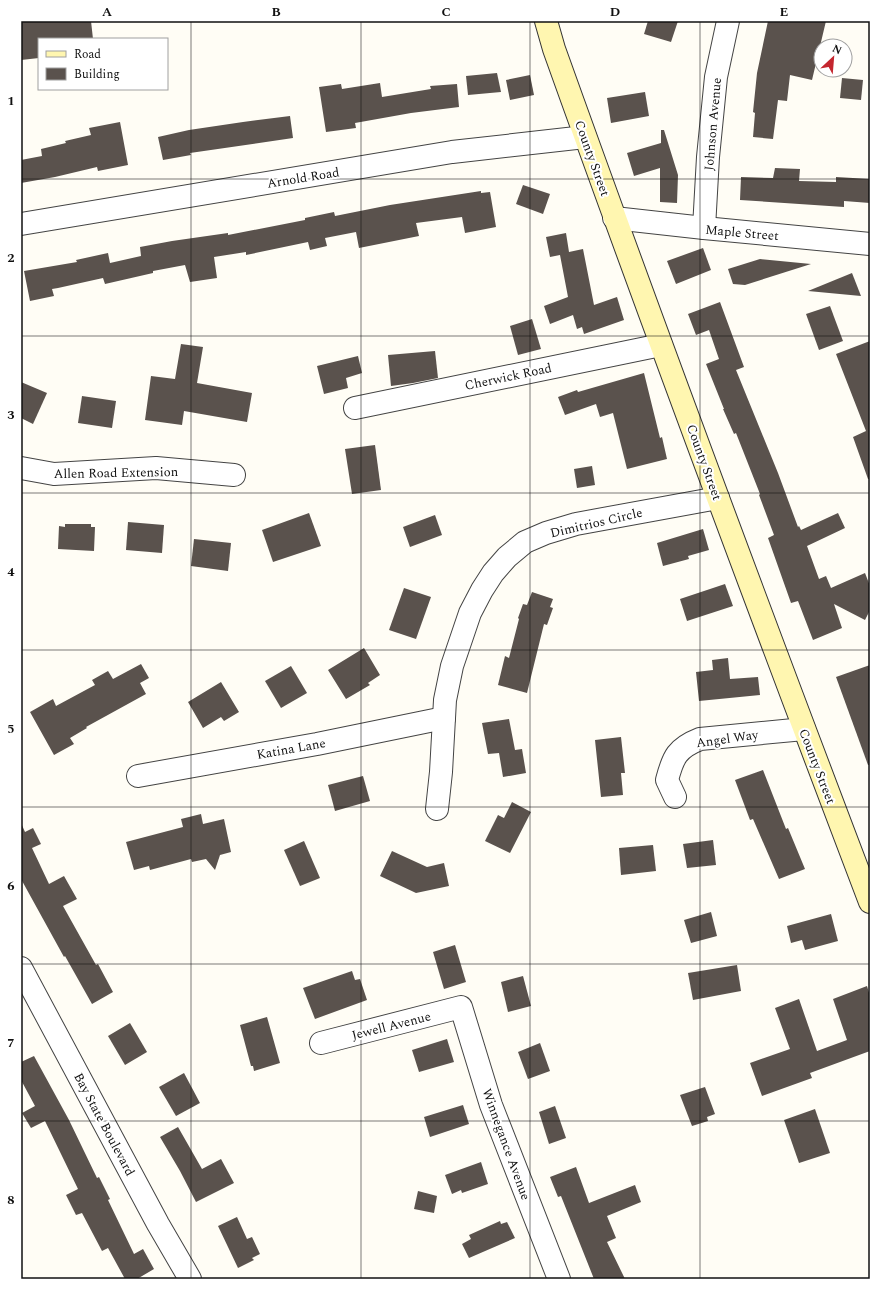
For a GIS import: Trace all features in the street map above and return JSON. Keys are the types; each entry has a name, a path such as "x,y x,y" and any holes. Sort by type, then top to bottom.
{"main road":[{"name":"County Street","path":"546,21 554,49 614,218 870,902"}],"street":[{"name":"Johnson Avenue","path":"704,228 708,157 716,77 728,21"},
{"name":"Arnold Road","path":"21,224 452,152 585,137"},
{"name":"Maple Street","path":"614,218 869,248"},
{"name":"Cherwick Road","path":"355,408 662,345"},
{"name":"Allen Road Extension","path":"21,468 54,474 156,468 234,476"},
{"name":"Dimitrios Circle","path":"436,809 441,772 445,700 452,666 470,613 493,573 507,557 525,542 546,533 576,524 718,498"},
{"name":"Katina Lane","path":"138,776 317,744 444,718"},
{"name":"Angel Way","path":"675,797 667,780 670,766 686,744 700,739 804,729"},
{"name":"Bay State Boulevard","path":"22,972 190,1279"},
{"name":"Jewell Avenue","path":"321,1043 462,1007"},
{"name":"Winnegance Avenue","path":"462,1007 491,1105 559,1279"}],"building":[{"path":"21,21 91,21 93,38 38,38 38,58 21,60"},
{"path":"648,21 678,21 671,42 644,34"},
{"path":"768,21 826,21 822,38 813,38 812,80 790,75 787,101 778,100 773,139 753,137 755,113 753,112 757,73"},
{"path":"497,73 501,92 468,95 466,76"},
{"path":"530,75 534,95 510,100 506,80"},
{"path":"842,78 863,80 861,100 840,98"},
{"path":"380,83 382,97 431,89 430,86 457,84 459,107 411,113 355,123 356,128 326,132 319,87 341,84 342,89"},
{"path":"645,92 649,116 611,123 607,98"},
{"path":"290,116 293,138 190,153 191,155 163,160 158,137 189,130"},
{"path":"120,122 128,165 98,171 97,167 21,183 21,160 42,156 41,149 66,143 65,141 91,135 89,128"},
{"path":"661,130 664,130 678,175 677,203 660,202 660,168 634,176 627,153 661,143"},
{"path":"775,168 800,169 799,181 836,182 836,177 870,179 870,203 844,201 844,207 740,200 741,177 773,178"},
{"path":"523,185 550,194 543,214 516,204"},
{"path":"481,191 481,193 490,192 496,227 465,233 462,217 416,223 419,236 359,248 356,232 325,238 327,246 310,250 308,242 246,255 246,252 214,257 217,278 190,282 185,265 153,271 153,273 105,284 103,278 52,289 54,296 30,301 24,271 77,262 76,260 108,253 110,263 141,256 140,247 228,233 228,235 305,220 305,218 334,212 335,216 390,205"},
{"path":"566,233 569,252 583,249 594,305 617,297 624,320 584,334 582,327 577,329 573,315 550,324 544,306 568,297 560,255 550,257 546,237"},
{"path":"703,248 711,270 676,284 667,261"},
{"path":"760,259 811,264 745,285 733,284 728,269"},
{"path":"852,273 861,296 808,291"},
{"path":"720,302 744,367 736,370 778,473 798,527 799,526 801,530 838,513 845,528 807,546 819,579 826,576 831,588 865,573 870,586 870,610 865,620 834,604 842,628 813,640 798,601 791,603 768,538 774,535 759,495 760,494 736,433 734,434 723,409 706,364 719,359 709,330 696,335 688,314"},
{"path":"830,306 843,341 819,350 806,314"},
{"path":"532,319 541,349 518,355 510,326"},
{"path":"870,341 870,479 868,479 853,437 866,431 836,354"},
{"path":"181,344 203,347 197,383 252,393 247,422 184,411 182,425 145,420 151,376 175,379"},
{"path":"435,351 438,378 391,386 388,355"},
{"path":"358,356 362,373 346,378 348,388 324,394 317,366"},
{"path":"644,373 660,438 662,437 667,459 627,469 613,413 600,417 596,404 565,415 558,397 577,390 578,392"},
{"path":"21,382 47,393 33,424 21,418"},
{"path":"82,396 116,401 112,428 78,423"},
{"path":"375,445 381,490 352,494 345,449"},
{"path":"592,466 595,485 577,488 574,469"},
{"path":"309,513 321,546 273,562 262,530"},
{"path":"435,515 442,535 410,547 403,527"},
{"path":"128,522 164,525 162,553 126,550"},
{"path":"65,524 91,524 91,527 95,527 94,551 58,549 59,526 65,527"},
{"path":"703,529 709,550 688,556 689,559 663,566 657,543"},
{"path":"194,539 231,543 228,571 191,566"},
{"path":"725,584 733,606 687,621 680,599"},
{"path":"404,588 431,597 416,639 389,630"},
{"path":"532,592 553,599 550,607 553,608 547,625 544,624 527,693 498,685 505,656 509,658 518,618 523,604 527,605"},
{"path":"364,648 380,675 368,683 370,685 346,699 328,670"},
{"path":"728,658 730,679 758,677 760,695 699,701 696,672 713,670 712,660"},
{"path":"141,664 149,678 140,683 146,694 86,727 87,728 70,738 74,744 54,755 30,712 53,699 56,706 95,685 92,680 108,671 113,679"},
{"path":"870,665 870,765 868,765 836,677"},
{"path":"291,666 307,693 281,708 265,681"},
{"path":"221,682 239,712 224,721 221,717 203,728 188,702"},
{"path":"509,719 515,750 522,749 526,773 503,777 499,753 488,754 482,723"},
{"path":"621,737 625,773 621,773 623,795 601,797 595,740"},
{"path":"763,770 786,829 788,828 805,869 779,879 753,819 750,820 735,780"},
{"path":"363,776 370,801 335,811 328,785"},
{"path":"512,802 531,812 510,853 485,841 498,815 504,818"},
{"path":"201,814 203,824 224,819 231,852 220,855 215,870 206,859 192,862 191,859 150,870 149,866 134,870 126,842 183,827 181,819"},
{"path":"21,823 25,832 33,828 41,844 32,848 49,884 64,876 77,899 63,906 113,992 92,1004 21,879"},
{"path":"713,840 716,865 687,868 683,844"},
{"path":"304,841 320,878 300,886 284,850"},
{"path":"653,845 656,871 621,875 619,848"},
{"path":"392,851 427,867 444,863 449,886 416,893 380,876"},
{"path":"711,912 717,936 691,943 684,920"},
{"path":"831,914 838,941 805,950 802,940 791,943 787,926"},
{"path":"455,945 466,982 444,989 433,952"},
{"path":"737,965 741,991 693,1000 688,973"},
{"path":"352,971 355,980 360,979 367,1000 315,1019 303,988"},
{"path":"523,976 531,1006 508,1012 501,982"},
{"path":"867,986 870,996 870,1051 810,1073 812,1078 762,1096 750,1063 790,1049 775,1008 799,999 817,1051 847,1040 833,999"},
{"path":"267,1017 280,1063 254,1071 253,1066 251,1066 240,1025"},
{"path":"130,1023 147,1052 125,1065 108,1036"},
{"path":"447,1039 454,1062 419,1072 412,1050"},
{"path":"540,1043 550,1071 528,1079 518,1052"},
{"path":"34,1056 69,1120 97,1178 99,1177 110,1199 108,1200 134,1254 143,1249 154,1269 137,1279 125,1279 108,1248 102,1251 82,1213 76,1215 66,1195 78,1189 45,1121 31,1128 22,1113 35,1106 21,1080 21,1062"},
{"path":"184,1073 200,1103 176,1116 159,1087"},
{"path":"705,1087 715,1114 707,1117 708,1121 692,1126 680,1095"},
{"path":"463,1105 469,1124 430,1137 424,1117"},
{"path":"555,1106 566,1138 549,1144 539,1112"},
{"path":"815,1109 830,1153 799,1163 784,1120"},
{"path":"178,1127 202,1169 221,1159 234,1183 196,1202 160,1137"},
{"path":"481,1162 488,1184 462,1193 461,1190 452,1194 445,1175"},
{"path":"576,1167 589,1203 635,1185 641,1202 607,1216 616,1238 607,1242 625,1279 594,1279 561,1196 558,1197 550,1177"},
{"path":"418,1191 437,1196 434,1213 414,1209"},
{"path":"237,1217 247,1239 252,1237 260,1254 252,1258 254,1260 238,1268 218,1226"},
{"path":"500,1221 501,1224 507,1222 515,1238 469,1258 462,1244 471,1239 469,1235"}]}
